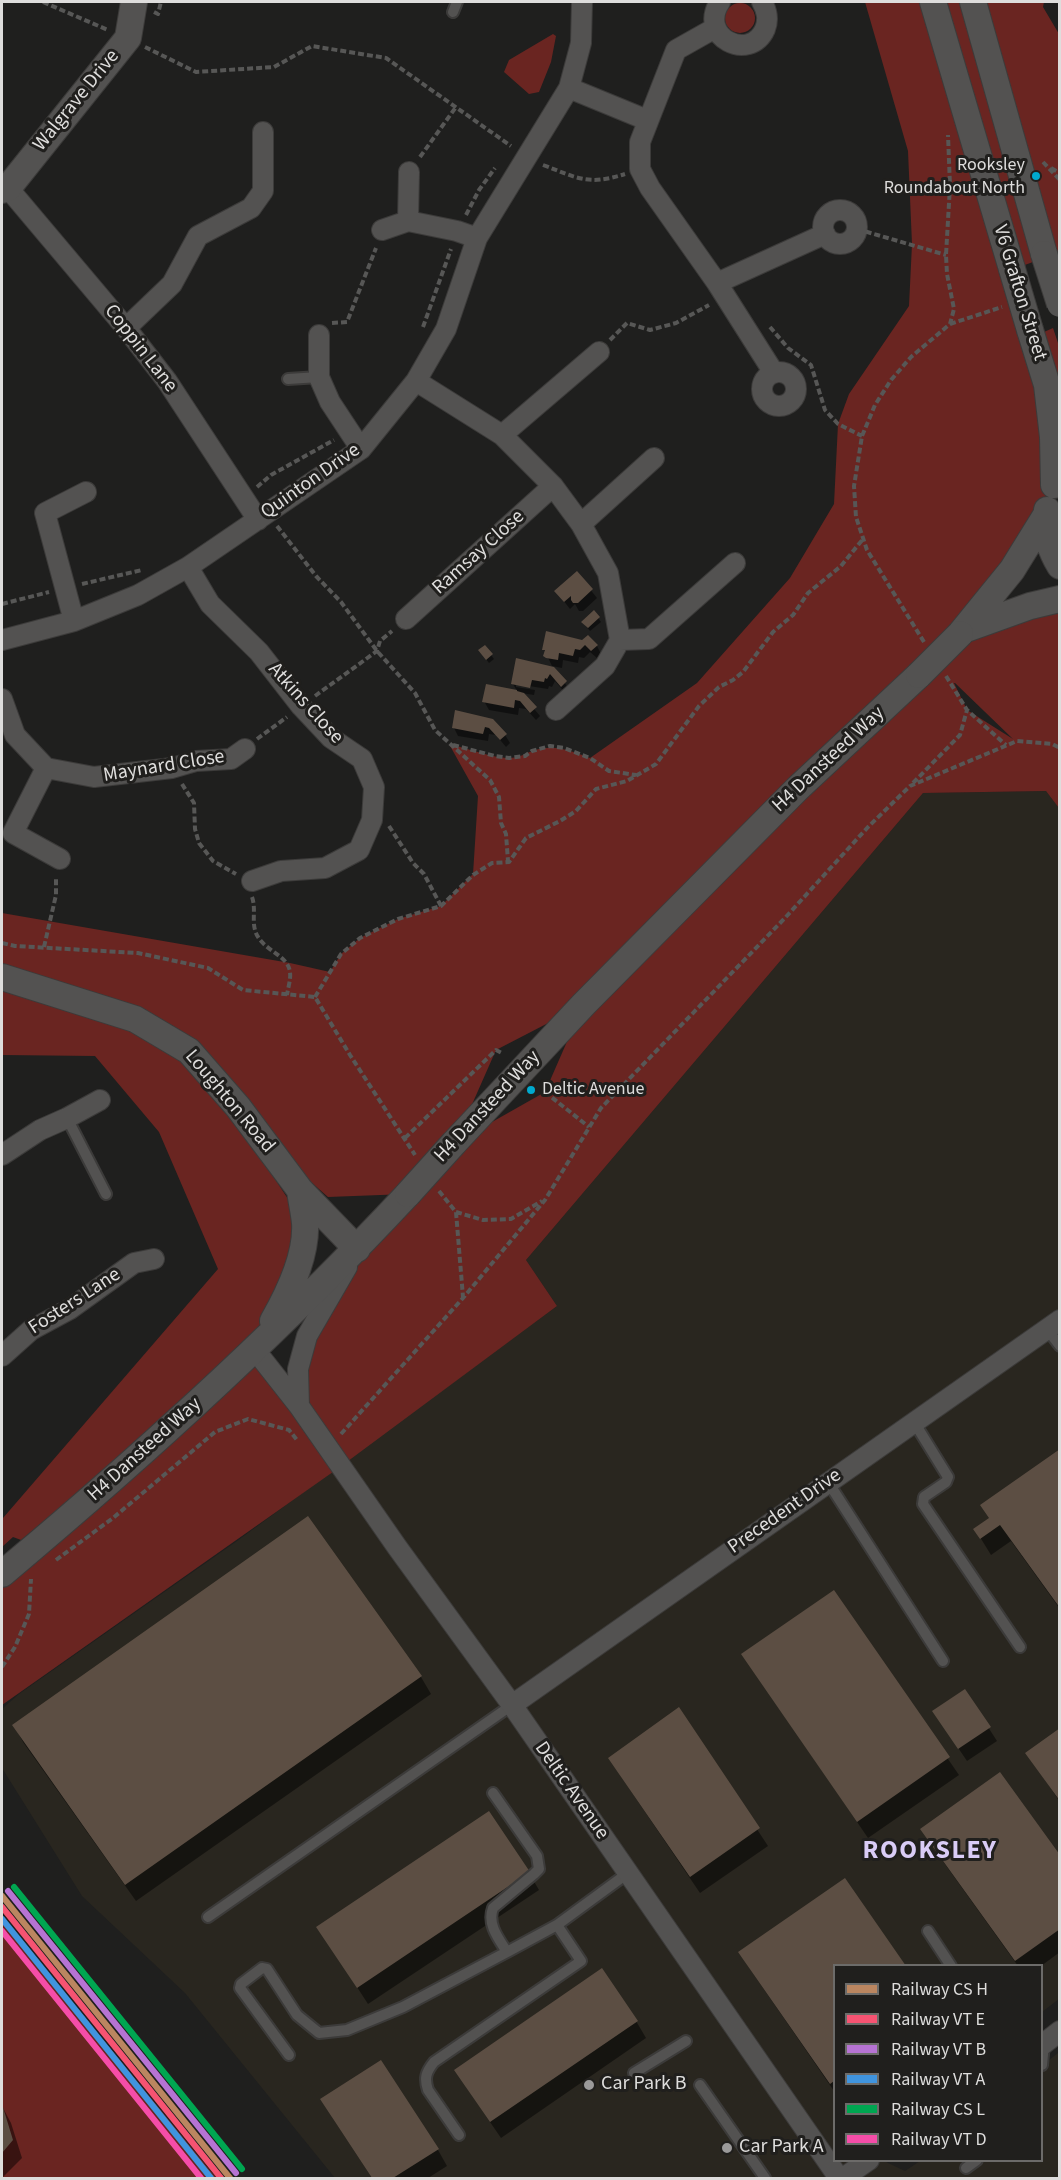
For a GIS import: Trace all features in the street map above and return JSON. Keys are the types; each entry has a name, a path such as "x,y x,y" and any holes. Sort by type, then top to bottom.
{"street":[{"name":"Walgrave Drive","path":"4,189 128,38 134,2"},
{"name":"Quinton Drive","path":"2,639 74,621 138,595 188,567 361,449 416,381 446,329 477,238 569,88 581,43 582,2"},
{"path":"720,2 714,11 715,28 726,41 742,45 757,40 763,34 768,17 762,2"},
{"name":"V6 Grafton Street","path":"933,2 1047,385 1057,481 1046,515"},
{"name":"V6 Grafton Street","path":"973,2 1059,304"},
{"path":"715,28 676,50 640,142 640,169 650,188 721,289 774,373"},
{"path":"569,88 647,120"},
{"path":"126,328 172,284 198,236 251,208 263,191 263,132"},
{"path":"408,220 409,172"},
{"name":"Coppin Lane","path":"4,189 126,328 167,381 263,517"},
{"path":"382,230 408,220 477,238"},
{"path":"721,289 825,234 832,242 843,244 852,239 857,229"},
{"path":"319,335 319,377 330,402 361,449"},
{"path":"502,435 599,352"},
{"path":"416,381 502,435 553,486 581,524 608,573 621,640 605,666 556,710"},
{"path":"581,524 654,458"},
{"name":"Ramsay Close","path":"406,619 553,486"},
{"path":"74,621 43,507 86,492"},
{"path":"1046,515 1047,538 1059,567"},
{"name":"H4 Dansteed Way","path":"2,1574 151,1447 255,1350 357,1249 584,1004 796,789 963,631 1012,570 1046,515"},
{"path":"621,640 649,639 735,562"},
{"name":"Atkins Close","path":"188,567 210,604 259,652 302,706 331,738 362,759 374,787 372,820 359,850 325,868 281,871 252,881"},
{"name":"H4 Dansteed Way","path":"963,631 1030,606 1059,599"},
{"path":"2,699 15,735 46,768 13,832 60,859"},
{"name":"Maynard Close","path":"46,768 94,777 172,768 196,761 231,759 245,749"},
{"name":"Loughton Road","path":"2,977 135,1019 189,1051 238,1107 300,1190 357,1249"},
{"path":"2,1155 40,1130 100,1100"},
{"path":"255,1350 287,1297 299,1262 305,1224 300,1190"},
{"path":"299,1406 298,1369 308,1336 357,1249"},
{"name":"Fosters Lane","path":"2,1356 32,1330 70,1309 134,1263 154,1259"},
{"name":"Precedent Drive","path":"512,1705 1053,1324"},
{"name":"Deltic Avenue","path":"255,1350 299,1406 327,1449 512,1705 841,2178"},
{"path":"841,2178 866,2162"}],"lane":[{"path":"288,379 319,377"},
{"path":"67,1118 106,1194"},
{"path":"1053,1324 1059,1346"},
{"path":"914,1422 948,1477 946,1482 924,1497 923,1504 1020,1647"},
{"path":"828,1482 943,1661"},
{"path":"208,1917 512,1705"},
{"path":"493,1793 539,1862 539,1869 494,1908 491,1915 495,1933 507,1952"},
{"path":"289,2055 240,1988 241,1984 262,1968 267,1969 297,2015 319,2033 347,2030 403,2007 557,1925 628,1873"},
{"path":"459,2135 428,2090 425,2082 428,2070 434,2062 581,1961 557,1925"},
{"path":"928,1931 950,1964"},
{"path":"1043,2058 1048,2040"},
{"path":"634,2073 686,2041"},
{"path":"700,2085 765,2178"},
{"path":"966,2168 974,2162"}],"path":[{"path":"43,2 128,38 196,72 274,67 312,46 387,58 525,157 584,181 607,180 640,169"},
{"path":"409,172 456,107"},
{"path":"927,647 867,550 856,517 854,486 862,436 875,405 891,380 911,357 950,324 954,309 946,255 950,157 946,128"},
{"path":"1059,173 1043,162 1059,180"},
{"path":"857,229 946,255"},
{"path":"319,335 320,324 347,322 382,230"},
{"path":"599,352 627,323 650,330 676,323 721,289"},
{"path":"766,323 788,348 811,365 825,410 838,424 862,436"},
{"path":"263,517 341,602 377,651 415,693 435,729 490,780 499,797 501,822 506,834 508,862"},
{"path":"315,997 341,954 360,938 398,919 441,906 473,874 492,863 508,862 526,838 576,811 596,789 627,781 662,757 699,706 719,687 742,672 773,632 793,615 808,593 841,566 863,539"},
{"path":"245,749 377,651 380,641 406,619"},
{"path":"944,674 967,710 1006,745"},
{"path":"48,1566 113,1518 215,1432 248,1419 288,1430 311,1457 327,1449 463,1298 545,1200 601,1108 784,919 868,827 960,735 967,710"},
{"path":"910,786 1017,741 1052,744 1059,748"},
{"path":"449,744 509,758 525,756 532,751 550,746 564,748 590,758 609,771 637,776"},
{"path":"372,820 392,827 413,863 424,874 441,906"},
{"path":"44,948 56,895 60,859"},
{"path":"2,943 15,946 138,953 208,969 243,990 315,997"},
{"path":"315,997 420,1162"},
{"path":"405,1138 496,1050 502,1053"},
{"path":"545,1092 589,1127"},
{"path":"438,1188 456,1212 463,1298"},
{"path":"456,1212 483,1220 511,1219 545,1200"},
{"path":"2,1667 15,1647 29,1614 30,1580 39,1573"}],"shaded area":[{"path":"865,2 933,2 1047,385 1054,485 1049,501 967,628 1059,599 1059,808 1046,791 923,793 526,1260 557,1306 340,1467 2,1705 2,1574 255,1350 298,1405 307,1336 407,1194 328,1197 231,1112 290,1202 296,1218 285,1288 255,1332 118,1460 21,1540 13,1537 2,1547 2,1517 218,1269 159,1132 95,1056 2,1055 2,913 330,972 341,954 360,938 398,919 441,906 473,874 478,796 449,744 503,758 550,748 563,749 590,758 697,683 790,578 834,504 838,424 849,394 909,306 912,244 908,151","holes":["955,683 1013,739 967,710","583,1005 545,1092 455,1143 496,1050"]},
{"path":"943,2 961,2 1033,262 1022,266"},
{"path":"983,2 1044,2 1043,7 1059,34 1059,304"},
{"path":"740,3 746,4 754,12 754,24 746,32 740,33 734,32 726,24 725,18 726,12 734,4"},
{"path":"553,34 556,36 551,62 539,92 529,94 504,72 509,60"},
{"path":"1053,328 1059,346 1059,385 1044,332"},
{"path":"1046,791 1060,808 1059,1999 1043,2011 1043,1964 833,1964 833,2162 886,2162 905,2171 918,2162 1043,2162 1043,2065 1059,2052 1059,2178 335,2178 185,1993 82,1896 2,1768 2,1709 19,1694 237,1541 557,1306 526,1260 923,793"},
{"path":"2,1916 213,2174 217,2178 2,2178"}],"building":[{"path":"577,571 593,589 578,603 573,603 571,596 564,602 554,591"},
{"path":"594,610 600,617 588,628 581,622"},
{"path":"546,631 582,640 588,635 598,645 591,651 585,645 580,650 575,649 573,656 559,653 558,660 546,658 543,656 545,650 542,650"},
{"path":"485,645 493,654 486,660 478,650"},
{"path":"516,658 554,667 567,681 561,687 550,674 544,682 532,680 530,688 511,684"},
{"path":"486,684 524,693 537,707 530,713 520,701 515,700 514,708 482,702"},
{"path":"455,710 493,719 507,734 500,740 489,728 485,727 483,734 452,728"},
{"path":"1060,1449 1060,1608 1000,1525 980,1539 973,1529 989,1518 980,1505"},
{"path":"308,1516 422,1676 125,1885 12,1725"},
{"path":"834,1590 950,1757 857,1822 741,1654"},
{"path":"965,1689 991,1727 958,1749 932,1711"},
{"path":"679,1707 760,1828 690,1877 608,1758"},
{"path":"1060,1728 1060,1801 1025,1753"},
{"path":"1000,1772 1060,1855 1060,1929 1015,1961 920,1829"},
{"path":"489,1811 530,1872 357,1988 316,1927"},
{"path":"845,1878 905,1964 833,1964 833,2082 830,2084 738,1952"},
{"path":"602,1968 638,2021 490,2122 454,2070"},
{"path":"381,2060 439,2149 393,2178 372,2178 320,2099"},
{"path":"2,2104 13,2140 2,2153"}],"transit line":[{"path":"14,1887 242,2169"},
{"path":"8,1891 236,2173"},
{"path":"2,1896 230,2178"},
{"path":"2,1907 221,2178"},
{"path":"2,1919 211,2178"},
{"path":"2,1931 201,2178"}],"place":[{"name":"Rooksley Roundabout North","path":"1036,176"},
{"name":"Deltic Avenue","path":"531,1090"},
{"name":"Car Park B","path":"589,2085"},
{"name":"Car Park A","path":"727,2148"}],"district":[{"name":"ROOKSLEY","path":"930,1852"}]}
